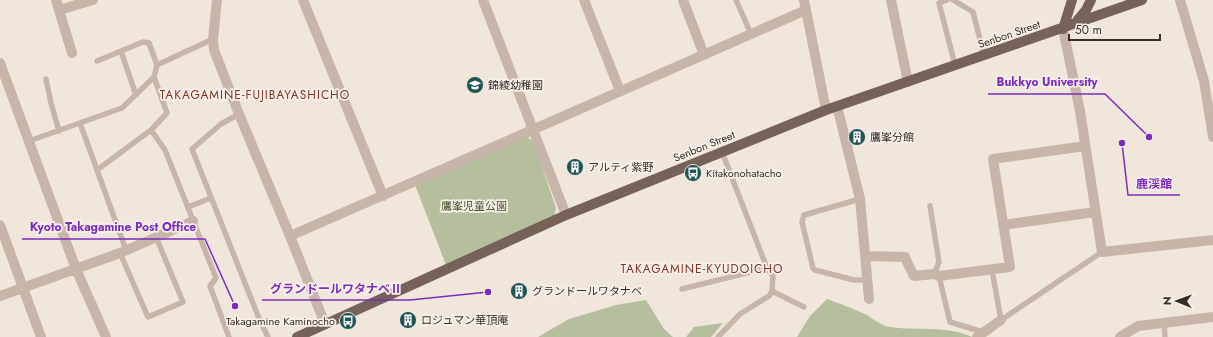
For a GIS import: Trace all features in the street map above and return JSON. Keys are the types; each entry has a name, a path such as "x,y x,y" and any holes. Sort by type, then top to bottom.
{"main road":[{"path":"1063,28 1072,0"},
{"path":"1075,24 1086,10 1091,0"},
{"name":"Senbon Street","path":"297,337 566,215 826,110 1142,0"}],"street":[{"path":"72,53 57,5 93,0"},
{"path":"217,0 213,39 214,50 325,324"},
{"path":"303,0 383,196"},
{"path":"483,0 566,215"},
{"path":"584,0 620,91"},
{"path":"682,0 704,55"},
{"path":"891,0 908,82"},
{"path":"1180,0 1204,81 1213,137"},
{"path":"290,236 751,34 805,5 826,110"},
{"path":"1063,28 1080,111 1102,252 1213,240"},
{"path":"0,63 2,75 29,141 76,269 106,337"},
{"path":"837,106 860,199 869,299"},
{"path":"866,256 905,257 914,276 992,270 1010,267 993,159 1085,146"},
{"path":"1003,225 1095,212"},
{"path":"0,296 123,252 193,221"},
{"path":"0,225 41,337"},
{"path":"1120,337 1138,326 1213,317"},
{"path":"980,334 1001,320"}],"lane":[{"path":"736,0 751,34"},
{"path":"947,0 939,3 955,66"},
{"path":"953,0 973,12 984,55"},
{"path":"157,65 213,39"},
{"path":"29,141 122,108 154,77 157,65 148,43 143,42 97,61"},
{"path":"120,51 136,95"},
{"path":"97,170 151,130 168,113 154,77"},
{"path":"46,80 59,130"},
{"path":"239,114 221,124 192,149 260,321 268,337"},
{"path":"80,123 97,170 123,252 148,317 183,302 156,237"},
{"path":"151,130 165,150 216,278 210,286 230,337"},
{"path":"718,337 740,314 769,296 772,291 773,276 767,268 722,152"},
{"path":"188,208 211,198"},
{"path":"860,199 804,215 802,222 813,268 815,270 854,280 867,280"},
{"path":"930,206 940,262 937,275 950,322 980,334"},
{"path":"992,270 1001,320 1102,252"},
{"path":"682,289 767,268"},
{"path":"772,291 804,307"},
{"path":"1164,322 1165,337"}],"green space":[{"name":"鷹峯児童公園","path":"525,137 529,138 534,143 556,208 554,217 446,265 415,185"},
{"path":"827,299 867,315 886,326 897,328 940,329 962,333 972,337 797,337 810,316"},
{"path":"646,300 664,329 673,337 538,337 569,319 616,305"},
{"path":"723,323 711,337 686,337 694,327"}],"place":[{"name":"錦綾幼稚園","path":"475,85"},
{"name":"鷹峯分館","path":"857,137"},
{"name":"Bukkyo University","path":"1149,137"},
{"name":"鹿渓館","path":"1122,143"},
{"name":"アルティ紫野","path":"575,167"},
{"name":"Kitakonohatacho","path":"693,173"},
{"name":"グランドールワタナベ","path":"519,291"},
{"name":"グランドールワタナベⅡ","path":"488,292"},
{"name":"Kyoto Takagamine Post Office","path":"235,306"},
{"name":"ロジュマン華頂庵","path":"408,320"},
{"name":"Takagamine Kaminocho","path":"348,321"}],"district":[{"name":"TAKAGAMINE-FUJIBAYASHICHO","path":"255,95"},
{"name":"TAKAGAMINE-KYUDOICHO","path":"702,269"}]}
